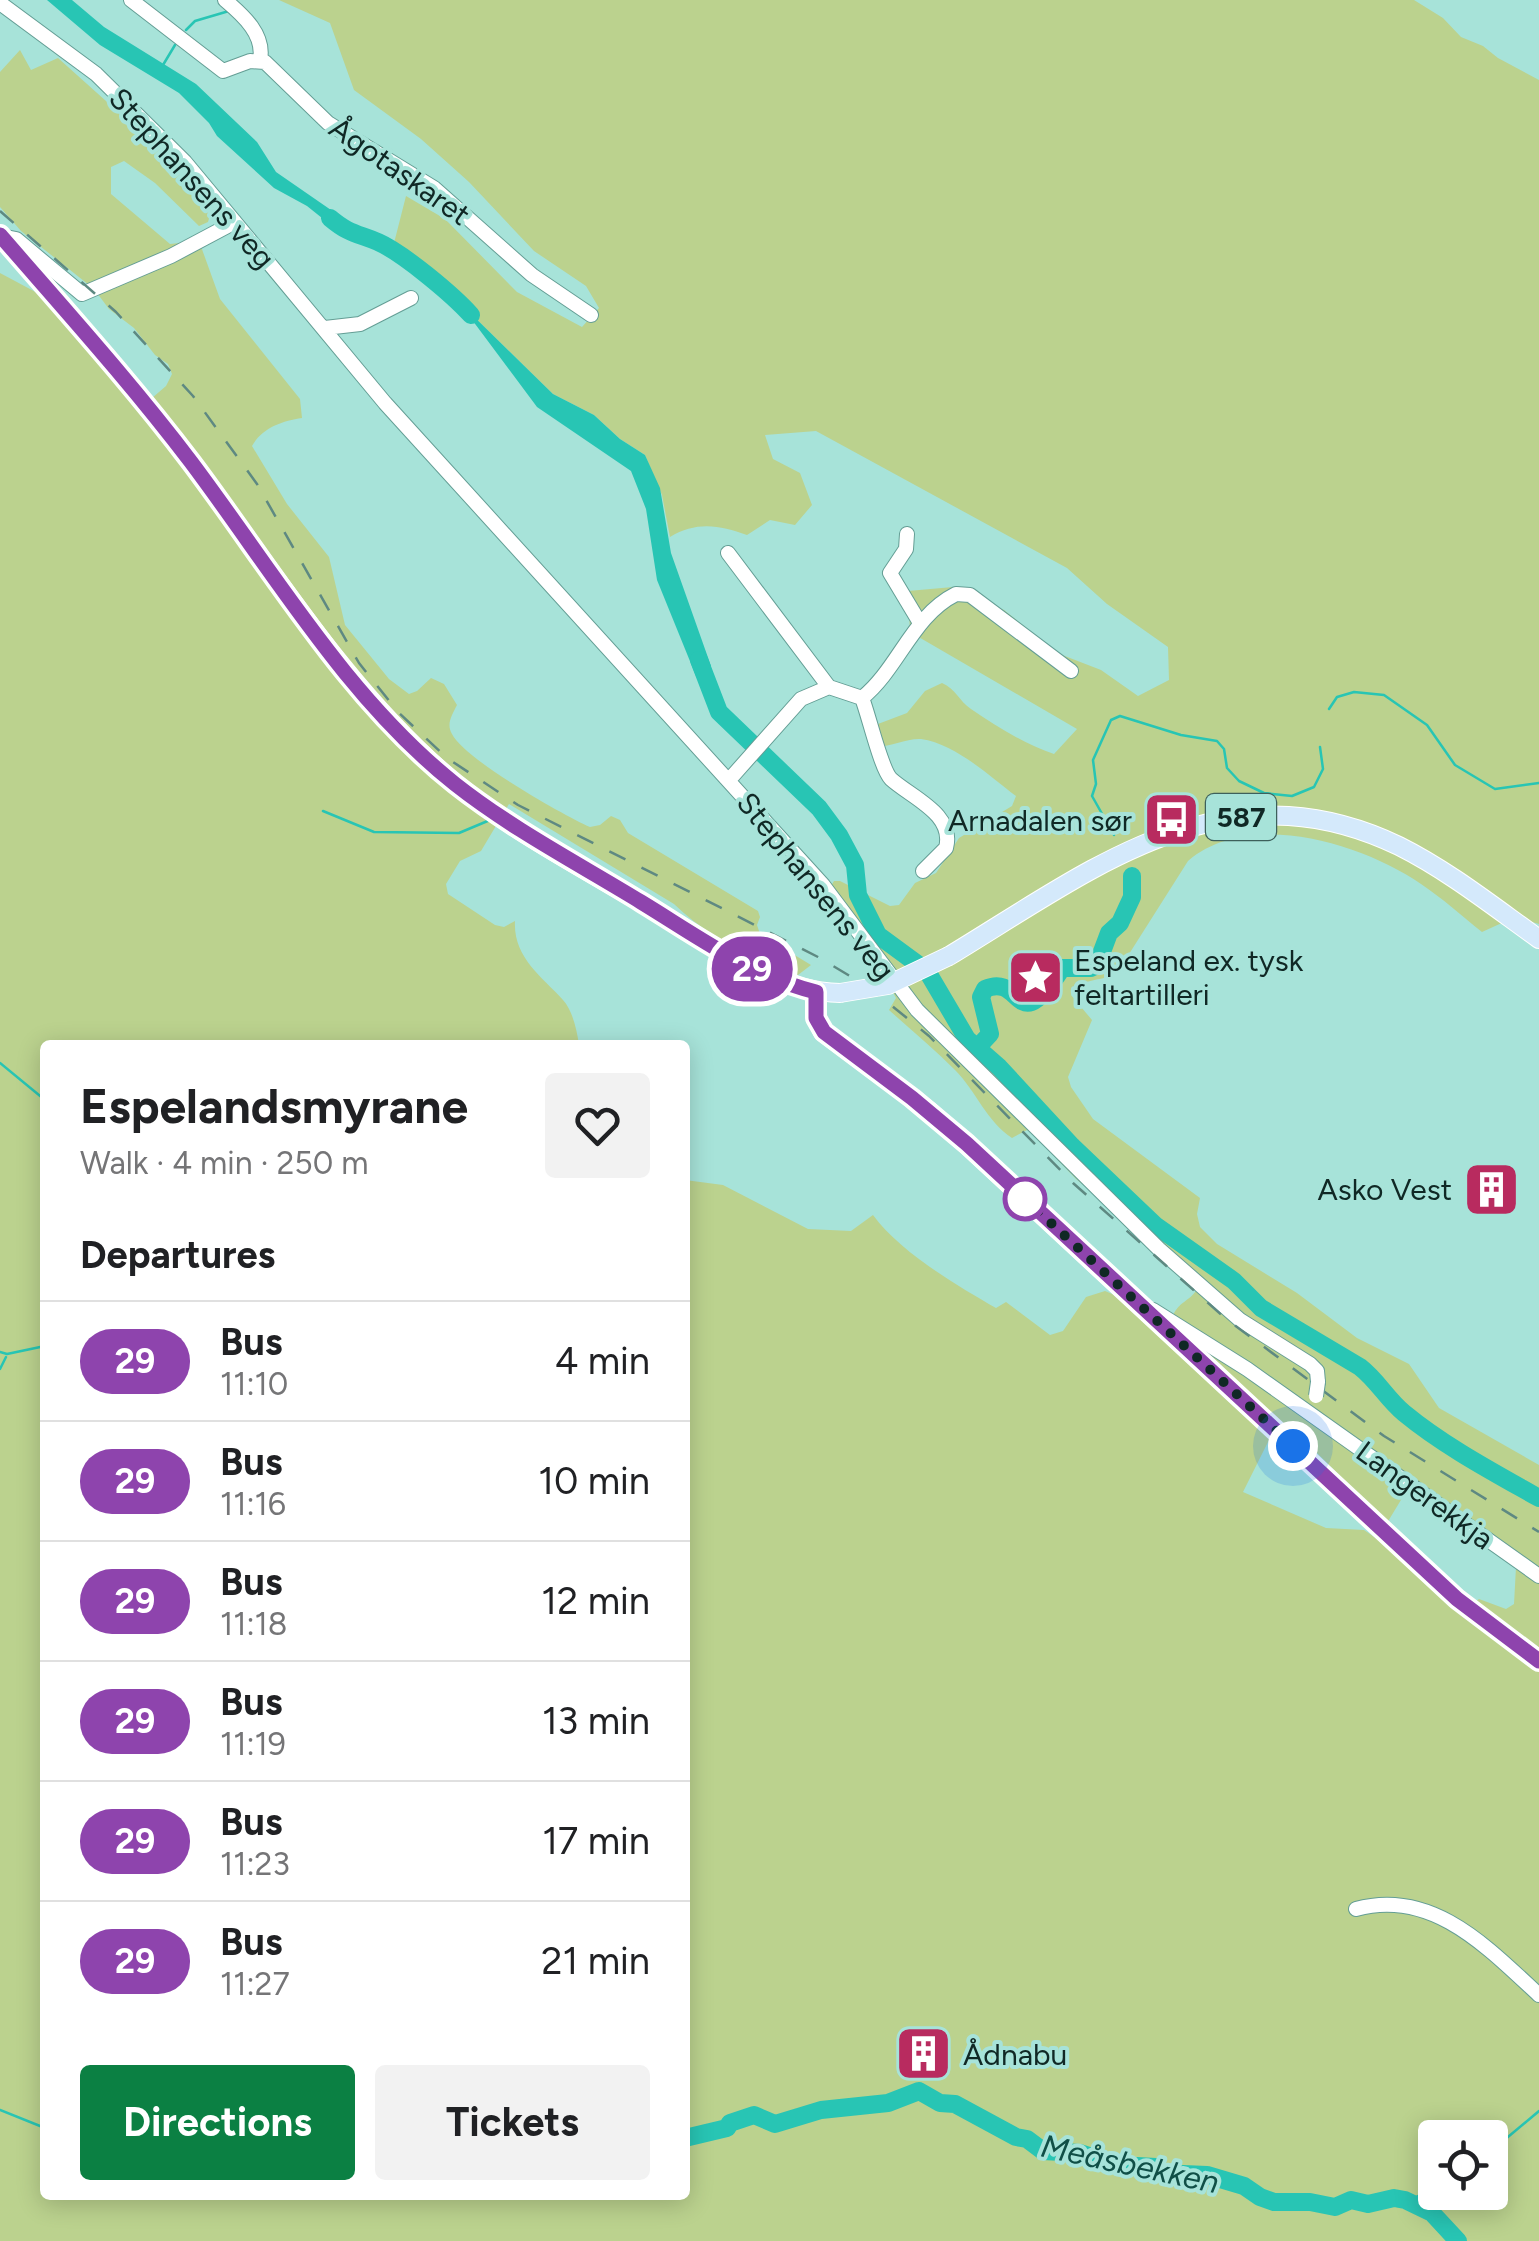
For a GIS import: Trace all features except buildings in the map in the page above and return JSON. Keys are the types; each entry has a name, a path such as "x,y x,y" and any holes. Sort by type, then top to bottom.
{"main road":[{"name":"587","path":"0,236 136,392 339,663 415,748 455,784 518,826 777,980 816,992 840,993 888,985 949,956 1106,862 1154,838 1211,821 1262,816 1315,820 1382,839 1442,871 1539,939"},
{"path":"816,992 816,1018 824,1032 938,1118 1457,1599 1539,1661"}],"street":[{"path":"131,0 223,71 260,60"},
{"name":"Ågotaskaret","path":"225,0 260,38 260,60 328,123 434,188 532,276 591,315"},
{"name":"Stephansens veg","path":"0,3 86,66 144,119 385,403 823,886 917,1010 1159,1249 1240,1320 1317,1371 1310,1414"},
{"path":"0,236 16,239 82,294 171,256 235,222"},
{"path":"325,328 360,324 411,298"},
{"path":"906,534 906,549 890,573 920,623"},
{"path":"728,552 830,687 862,698"},
{"path":"862,698 880,681 920,623 952,596 970,595 1071,671"},
{"path":"729,780 801,698 830,687"},
{"path":"862,698 889,777 938,815 947,828 946,848 923,871"},
{"name":"Langerekkja","path":"1137,1302 1217,1350 1539,1576"},
{"path":"1356,1909 1403,1904 1434,1914 1487,1948 1539,1995"}],"shaded area":[{"path":"47,0 72,0 104,27 196,84 257,142 276,172 344,219 348,233 337,230 307,206 274,188 217,136 179,93 100,45"},
{"path":"279,0 1414,0 1443,18 1461,37 1539,80 1539,924 1515,917 1482,932 1429,889 1396,869 1337,845 1273,835 1242,837 1213,845 1188,861 1117,973 1085,982 1071,995 1092,1020 1068,1077 1093,1119 1200,1198 1200,1227 1217,1244 1297,1293 1357,1338 1409,1364 1439,1408 1539,1465 1539,2241 0,2241 0,273 43,296 152,398 166,386 172,374 168,364 155,355 134,328 109,309 94,289 21,231 0,207 0,72 20,50 31,70 58,58 164,153 210,215 208,222 199,226 155,183 124,161 111,167 111,194 170,244 199,241 220,299 300,399 302,418 273,426 252,446 287,504 329,557 345,625 389,679 409,694 431,678 444,684 457,705 450,730 475,757 538,799 590,827 611,816 620,820 628,833 758,911 760,934 811,965 798,975 732,946 674,904 509,804 481,851 460,861 446,884 448,894 495,925 504,927 515,921 524,955 566,1005 578,1040 40,1040 40,2200 690,2200 690,1181 723,1185 808,1229 851,1231 873,1215 898,1242 930,1267 996,1308 1006,1302 1050,1335 1063,1331 1086,1297 1105,1291 1198,1330 1173,1315 1196,1291 1121,1215 1076,1179 1052,1154 1046,1141 1027,1130 1012,1138 996,1124 955,1070 889,1010 896,998 888,984 840,918 822,901 834,881 840,881 890,906 899,905 915,883 936,873 959,838 1012,806 1016,796 972,762 934,742 916,739 875,747 870,727 907,713 925,691 942,683 991,722 1054,754 1077,729 910,632 908,591 953,587 1004,610 1057,653 1101,670 1138,696 1169,680 1168,647 1107,604 1067,568 816,431 765,435 773,459 800,473 812,505 795,525 770,520 747,535 718,527 699,527 670,537 662,495 645,455 594,415 553,394 458,301 392,251 406,196 445,219 517,292 582,327 599,308 586,286 534,251 469,182 421,139 354,90 330,23","holes":["1286,1432 1312,1448 1387,1523 1407,1490 1516,1567 1514,1604 1506,1609 1479,1599 1468,1607 1429,1586 1404,1557 1364,1530 1326,1528 1243,1492 1269,1440"]},
{"path":"458,301 553,394 594,415 645,455 660,488 671,553 711,666 705,682 696,676 657,580 646,509 631,471 537,407"}],"waterway":[{"path":"186,30 195,21 229,11"},
{"path":"163,65 175,45"},
{"path":"330,218 401,255 471,315"},
{"path":"699,660 719,712 819,808 839,835 855,865 858,895 878,935 927,971 967,1039 999,1067 1072,1146 1155,1225 1234,1281 1261,1308 1360,1367 1398,1408 1436,1437 1539,1498"},
{"path":"1329,709 1337,697 1354,692 1384,695 1427,725 1455,765 1495,789 1539,783"},
{"path":"1114,835 1092,796 1096,784 1093,760 1111,720 1120,716 1181,735 1217,741 1224,749 1227,768 1239,781 1264,793 1292,796 1314,787 1323,769 1320,747"},
{"path":"323,811 374,832 459,833 490,820"},
{"path":"977,1048 990,1034 981,997 985,989 998,986 1027,1003 1047,989 1062,968 1097,965 1109,933 1120,923 1132,897 1132,876"},
{"path":"0,1063 40,1096"},
{"path":"0,1352 40,1347"},
{"path":"0,1369 6,1357"},
{"name":"Meåsbekken","path":"690,2137 727,2128 730,2123 754,2115 775,2124 821,2110 888,2103 919,2091 940,2103 955,2104 1016,2137 1027,2139 1043,2151 1080,2153 1117,2165 1156,2167 1160,2173 1179,2178 1183,2174 1207,2175 1244,2186 1274,2202 1335,2207 1351,2200 1368,2204 1394,2198 1405,2200 1432,2213 1458,2241"},
{"path":"0,2110 40,2126"},
{"path":"1508,2137 1539,2111"},
{"path":"1409,2201 1418,2196"}],"railway":[{"path":"0,211 116,312 193,396 257,484 359,663 398,712 447,758 518,805 818,957 870,988 929,1036 1073,1183 1225,1318 1384,1436 1539,1532"}],"bus line":[{"name":"29","path":"0,235 136,392 339,663 415,748 455,784 518,826 749,967 816,992 816,1018 824,1032 946,1126 1457,1599 1539,1661"}],"place":[{"name":"Arnadalen sør","path":"1171,820"},
{"name":"Espeland ex. tysk feltartilleri","path":"1035,977"},
{"name":"Asko Vest","path":"1491,1189"},
{"name":"Ådnabu","path":"924,2054"}],"route":[{"path":"1025,1199 1293,1446"}]}
